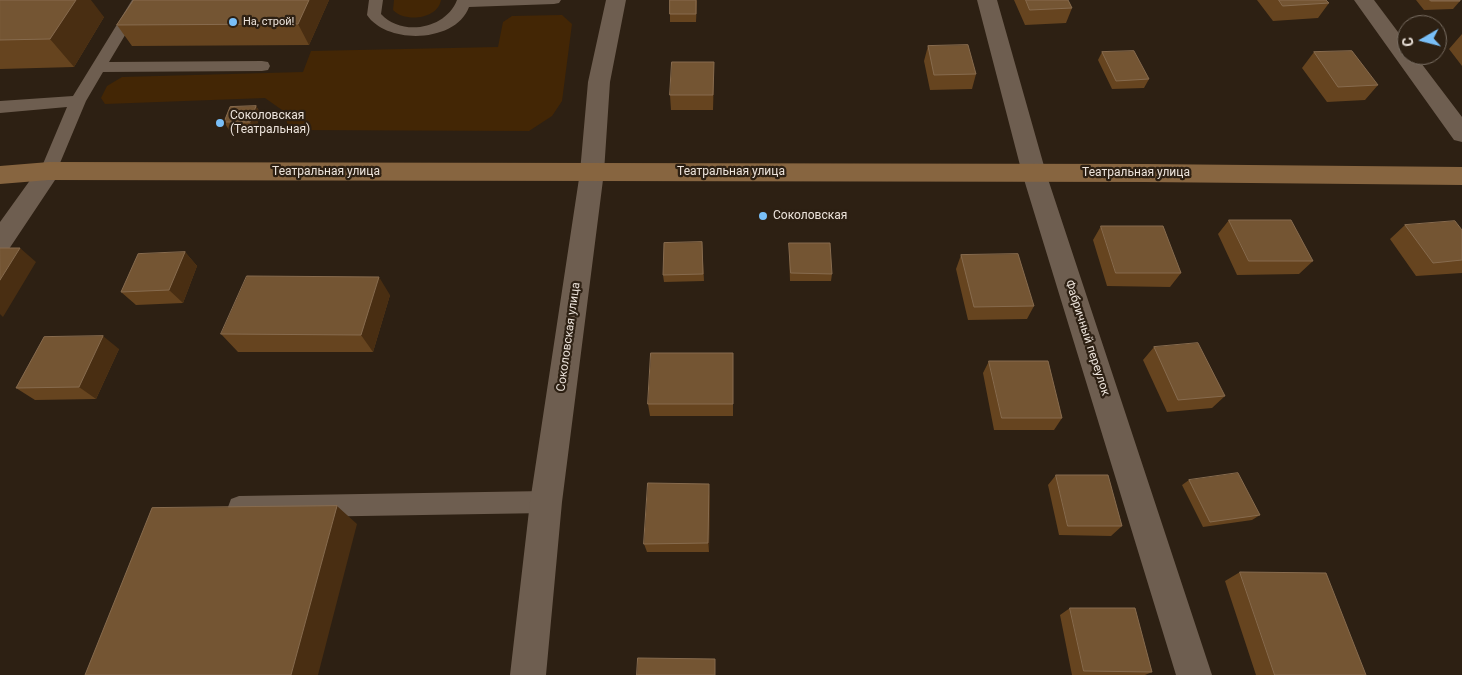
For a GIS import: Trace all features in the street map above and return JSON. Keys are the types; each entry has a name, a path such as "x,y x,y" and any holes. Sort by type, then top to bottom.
{"main road":[{"name":"Театральная улица","path":"0,175 49,171 1462,176"}],"street":[{"name":"Соколовская улица","path":"528,675 546,502 592,172 599,82 616,0"},
{"name":"Фабричный переулок","path":"986,0 1034,173 1194,675"},
{"path":"1364,0 1462,134"},
{"path":"0,242 49,171"}],"lane":[{"path":"49,171 78,101 139,0"},
{"path":"376,0 374,15 379,23 396,30 411,32 427,30 442,25 459,13 464,2 554,0"},
{"path":"99,67 262,66"},
{"path":"0,107 78,101"},
{"path":"239,507 546,502"}],"shaded area":[{"path":"394,0 441,0 439,6 428,15 413,18 405,17 393,10"},
{"path":"562,15 572,24 562,101 552,116 529,131 290,130 282,110 265,98 105,104 101,98 107,86 122,77 303,72 311,51 498,47 503,22 512,16"}],"building":[{"path":"0,0 76,0 50,39 0,40"},
{"path":"134,0 309,0 298,24 117,25"},
{"path":"670,0 696,0 696,14 670,14"},
{"path":"1026,0 1068,0 1072,8 1030,10"},
{"path":"1279,0 1326,0 1329,3 1283,6"},
{"path":"1460,0 1460,1 1431,1"},
{"path":"968,45 976,74 934,75 928,46"},
{"path":"1134,51 1149,79 1116,81 1102,52"},
{"path":"1352,51 1378,85 1338,87 1314,52"},
{"path":"672,62 714,62 713,95 670,95"},
{"path":"256,106 250,122 224,122 230,107"},
{"path":"1229,220 1291,220 1313,261 1249,261"},
{"path":"1455,221 1462,230 1462,260 1433,263 1405,225"},
{"path":"1101,226 1163,226 1181,273 1116,273"},
{"path":"702,242 703,274 663,275 664,243"},
{"path":"789,243 830,243 832,274 791,273"},
{"path":"0,248 20,248 0,280"},
{"path":"185,252 169,290 121,292 138,254"},
{"path":"1018,254 1034,306 974,307 961,255"},
{"path":"247,276 379,277 361,335 221,334"},
{"path":"103,336 79,387 16,388 44,337"},
{"path":"1198,343 1225,396 1178,400 1154,347"},
{"path":"651,353 733,353 733,404 648,404"},
{"path":"989,361 1048,361 1062,418 1002,418"},
{"path":"1238,473 1260,515 1210,522 1189,480"},
{"path":"1056,475 1108,475 1122,526 1068,526"},
{"path":"648,483 709,484 708,543 644,544"},
{"path":"337,506 291,675 85,675 152,508"},
{"path":"1240,572 1326,573 1366,675 1275,675"},
{"path":"1070,608 1135,608 1152,672 1084,671"},
{"path":"638,658 715,659 715,675 637,675"}],"place":[{"name":"На, строй!","path":"233,22"},
{"name":"Соколовская (Театральная)","path":"220,123"},
{"name":"Соколовская","path":"763,216"}]}
